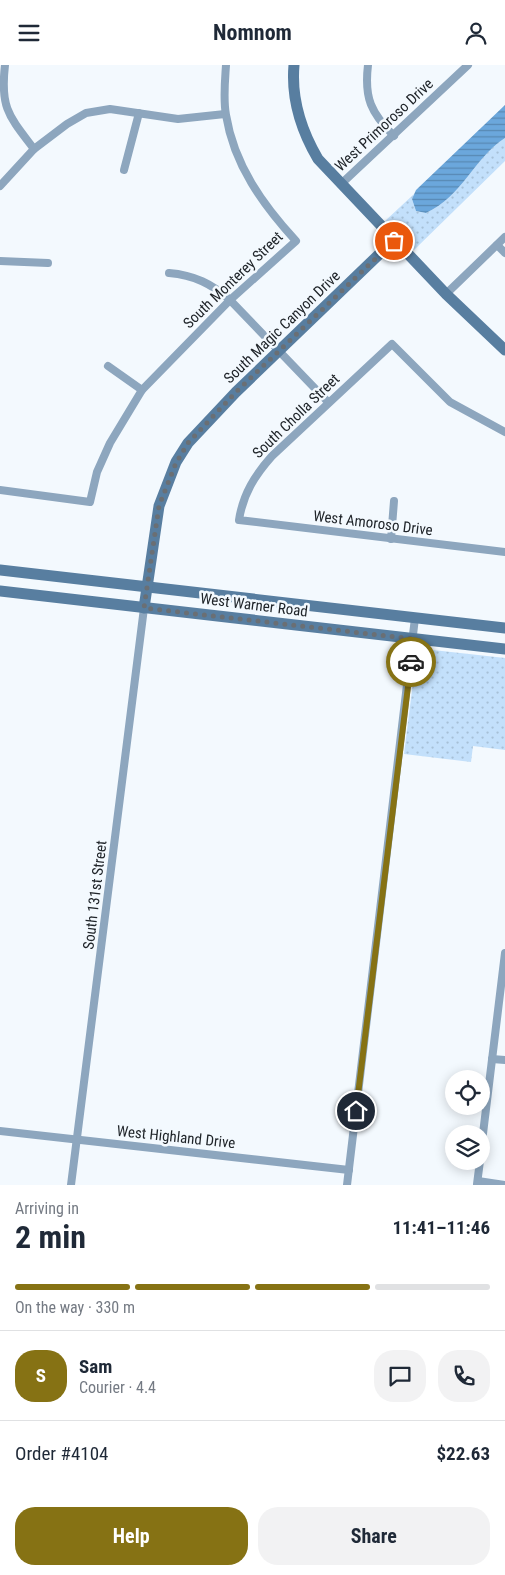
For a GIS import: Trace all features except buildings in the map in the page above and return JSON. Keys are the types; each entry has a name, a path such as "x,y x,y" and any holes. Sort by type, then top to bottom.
{"main road":[{"path":"294,65 294,96 304,137 318,159 394,241 505,350"},
{"name":"South Magic Canyon Drive","path":"144,608 159,506 176,463 188,443 202,427 394,241"},
{"name":"West Warner Road","path":"0,571 505,628"},
{"name":"West Warner Road","path":"0,591 505,649"}],"street":[{"path":"5,65 2,87 6,113 34,149"},
{"name":"South Monterey Street","path":"0,490 90,502 97,473 110,443 142,390 230,300 296,241 248,181 225,114 226,65"},
{"path":"368,65 368,97 376,118 394,136"},
{"name":"West Primoroso Drive","path":"342,184 468,65"},
{"path":"0,186 34,149 67,124 86,113 110,109 178,119 225,114"},
{"path":"124,170 139,113"},
{"path":"446,294 505,237"},
{"path":"497,245 505,253"},
{"path":"0,261 48,263"},
{"path":"169,273 186,274 214,285 328,403"},
{"name":"South Cholla Street","path":"239,520 242,502 260,470 328,403 392,344 450,401 505,432"},
{"path":"108,366 142,390"},
{"path":"391,539 394,501"},
{"name":"West Amoroso Drive","path":"239,520 505,552"},
{"name":"South 131st Street","path":"71,1185 144,608"},
{"path":"347,1185 414,639 415,618"},
{"path":"484,1125 505,953"},
{"path":"492,1059 505,1060"},
{"name":"West Highland Drive","path":"0,1131 349,1170"},
{"path":"479,1170 477,1183 505,1185"}],"shaded area":[{"path":"505,138 505,161 414,250 385,221 414,194 412,199 416,211 426,213 439,206 459,187 484,156"},
{"path":"424,649 505,658 505,750 473,746 471,762 404,754 416,659"}],"water":[{"path":"505,105 505,138 484,156 459,187 439,206 426,213 416,211 412,199 416,190"}],"way so far":[{"path":"394,241 236,392 188,443 176,463 159,506 144,608 414,639 411,662"}],"route":[{"path":"356,1111 411,662"}]}
